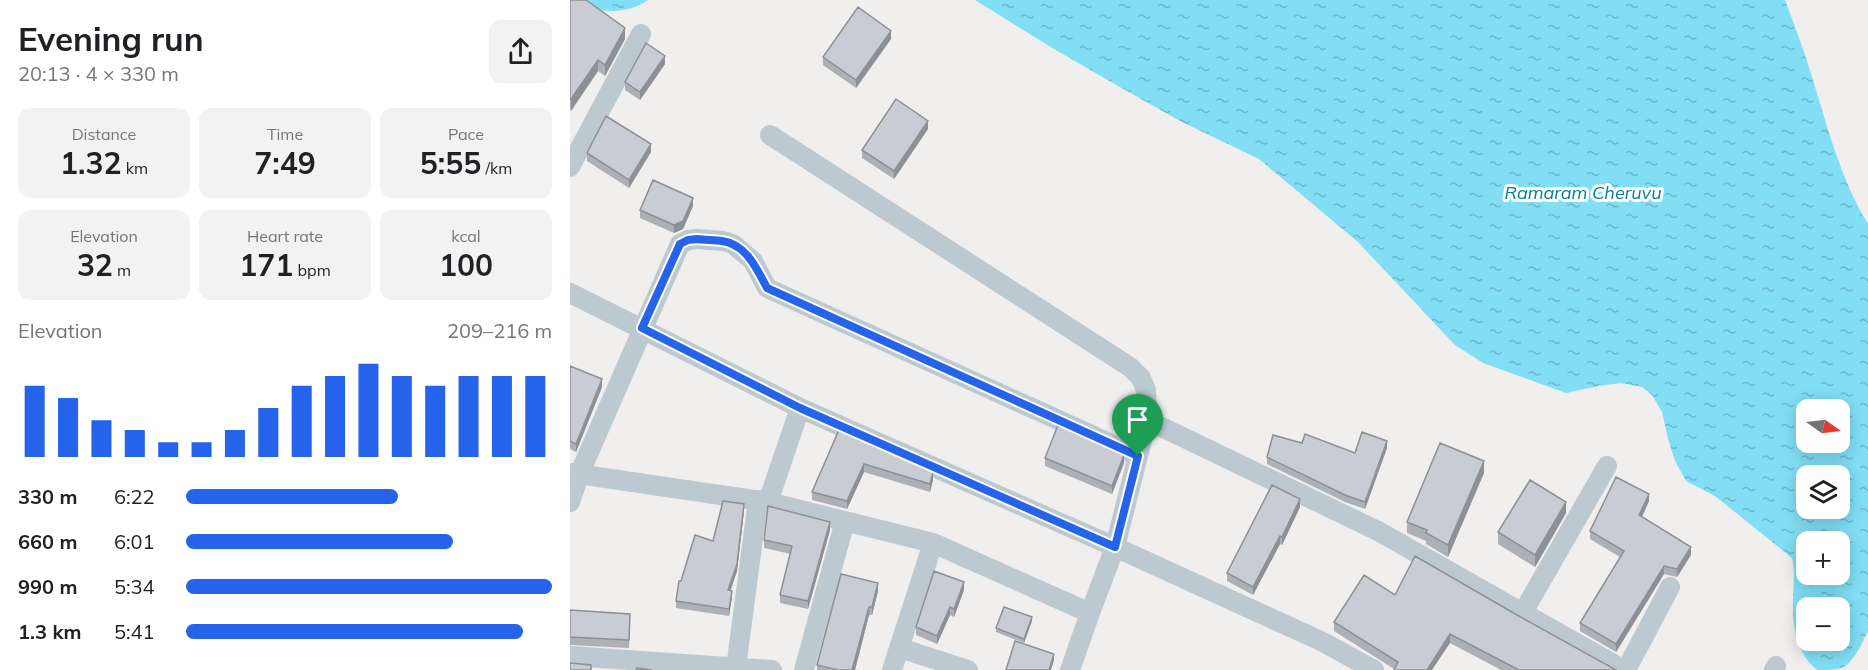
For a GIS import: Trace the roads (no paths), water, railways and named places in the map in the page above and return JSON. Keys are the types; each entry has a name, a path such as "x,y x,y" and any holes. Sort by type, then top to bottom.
{"street":[{"path":"570,167 641,34"},
{"path":"770,135 1130,367 1141,378 1146,390 1147,420 1115,547 1070,670"},
{"path":"570,502 574,474 680,244 688,240 723,241 733,244 753,261 767,288 1138,456"},
{"path":"570,293 800,408 1115,547 1323,642 1374,670"},
{"path":"736,668 763,501 800,408"},
{"path":"1147,420 1378,531 1625,670 1670,587"},
{"path":"1522,614 1607,466"},
{"path":"574,474 763,501 933,543 1090,613"},
{"path":"804,670 845,521"},
{"path":"892,670 933,543"},
{"path":"900,648 968,670"},
{"path":"570,656 772,670"}],"water":[{"path":"573,0 648,0 631,8 611,11 591,8"},
{"name":"Ramaram Cheruvu","path":"975,0 1785,0 1842,170 1868,224 1868,631 1854,657 1842,668 1836,669 1817,670 1810,663 1802,651 1850,651 1850,597 1796,597 1796,634 1792,558 1715,496 1686,481 1675,461 1662,412 1652,395 1642,387 1621,383 1566,393 1483,363 1455,345 1358,242 1259,159 1182,122 1054,49"}]}
